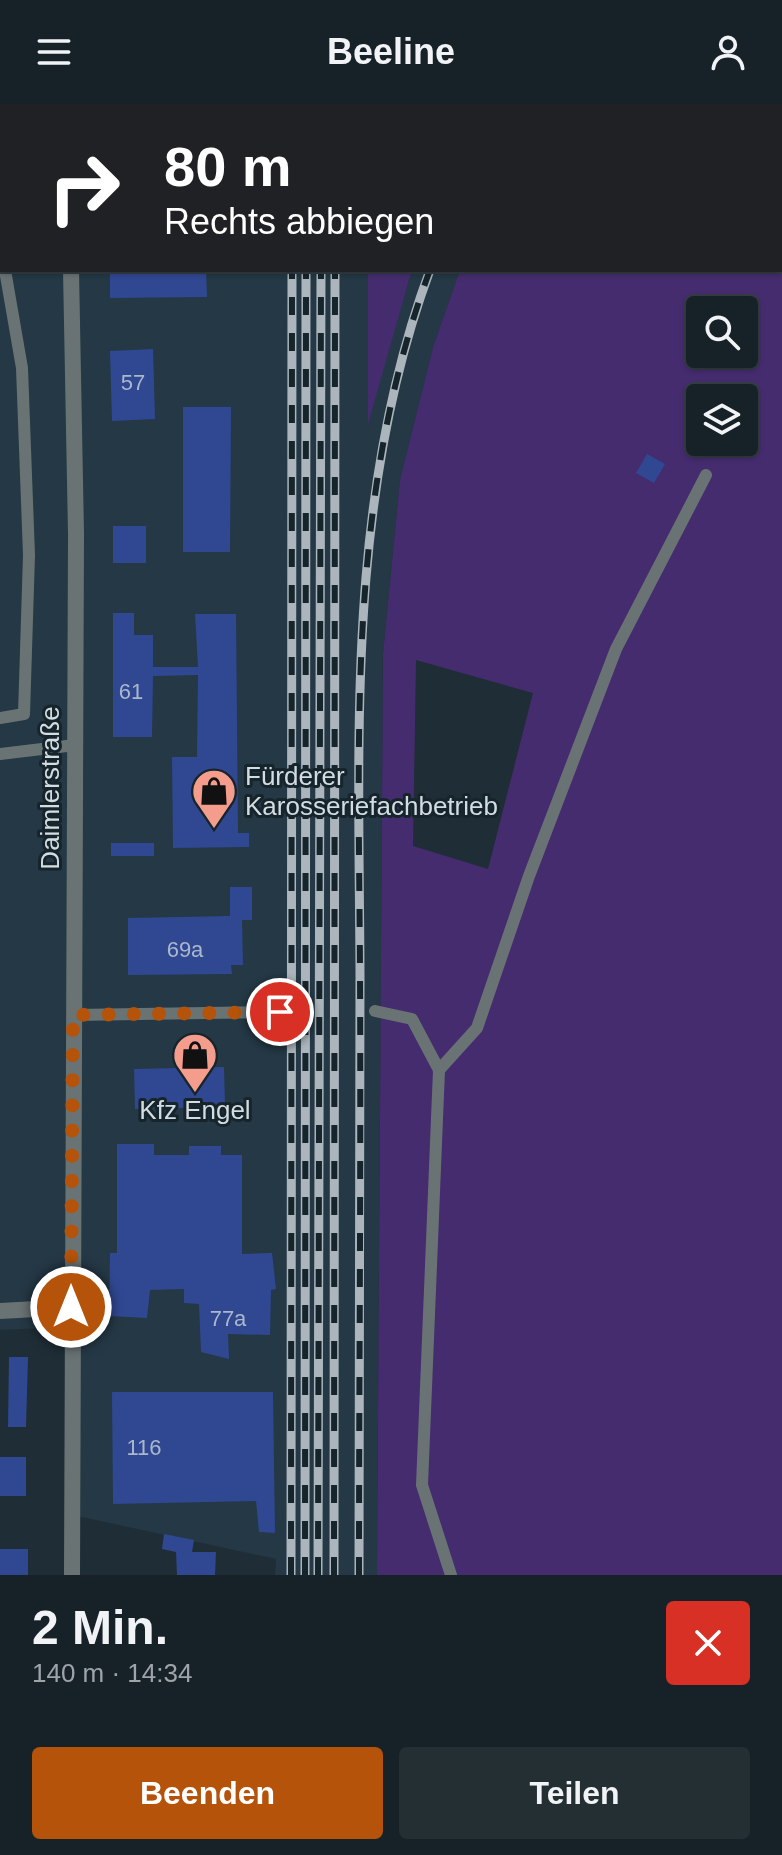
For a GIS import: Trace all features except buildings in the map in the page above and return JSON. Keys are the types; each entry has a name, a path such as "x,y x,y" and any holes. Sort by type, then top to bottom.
{"street":[{"name":"Daimlerstraße","path":"71,272 75,745 72,1575"},
{"path":"0,1311 71,1307"}],"lane":[{"path":"0,718 24,714 29,555 22,368 5,272"},
{"path":"439,1070 477,1028 529,876 616,649 706,475"},
{"path":"0,754 75,745"},
{"path":"375,1011 412,1019 439,1070 422,1485 443,1559 451,1575"},
{"path":"73,1015 280,1012"}],"shaded area":[{"path":"0,272 368,272 368,421 411,272 459,272 433,347 400,480 383,654 377,1575 275,1575 276,1559 68,1514 64,1327 0,1330"},
{"path":"368,272 411,272 368,424"},
{"path":"459,272 782,272 782,1575 377,1575 383,654 400,480 433,347","holes":["416,660 533,693 488,869 413,846"]}],"railway":[{"path":"291,1575 292,272"},
{"path":"305,1575 306,272"},
{"path":"318,1575 321,272"},
{"path":"334,1575 335,272"},
{"path":"359,1575 359,796 363,618 383,442 403,355 429,272"}],"place":[{"name":"Fürderer Karosseriefachbetrieb","path":"214,830"},
{"name":"Kfz Engel","path":"195,1094"}],"route":[{"path":"71,1307 73,1015 280,1012"}]}
